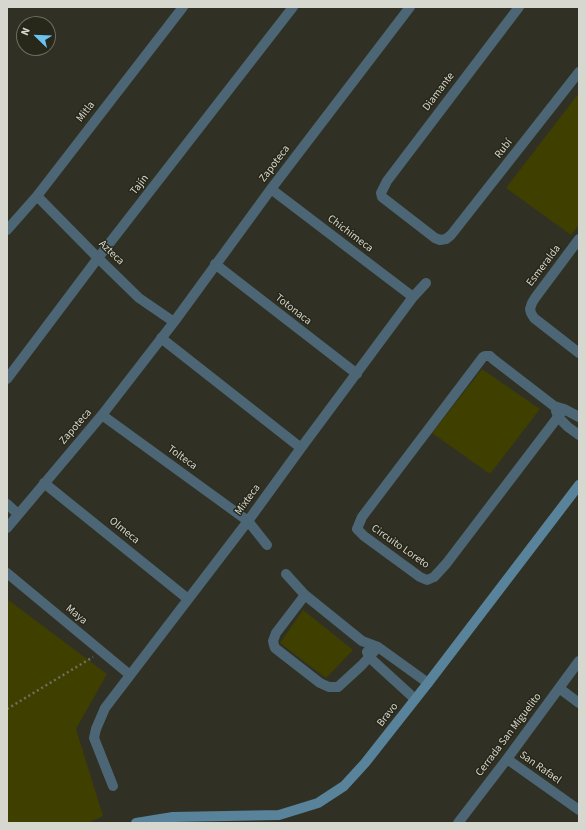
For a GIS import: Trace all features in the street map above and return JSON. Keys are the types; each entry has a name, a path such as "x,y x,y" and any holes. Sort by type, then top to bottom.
{"main road":[{"name":"Bravo","path":"136,823 173,817 279,815 318,803 344,786 365,763 428,683 579,485"}],"street":[{"name":"Mitla","path":"7,230 36,196 183,7"},
{"name":"Tajín","path":"7,378 293,7"},
{"name":"Diamante","path":"446,239 440,240 431,235 387,201 381,193 387,181 520,7"},
{"name":"Zapoteca","path":"7,528 102,415 174,322 271,189 409,8"},
{"name":"Rubí","path":"446,239 452,235 579,72"},
{"name":"Chichimeca","path":"271,189 413,297"},
{"name":"Azteca","path":"36,196 139,298 174,322"},
{"name":"Esmeralda","path":"579,239 535,298 530,309 534,318 579,353"},
{"name":"Totonaca","path":"215,264 357,374"},
{"name":"Mixteca","path":"113,786 96,743 94,734 104,708 248,521 413,297 426,283"},
{"path":"161,338 301,448"},
{"name":"Circuito Loreto","path":"487,356 494,359 554,406 564,409 446,564 431,579 424,579 420,577 364,536 357,529 362,518 482,357 487,356"},
{"path":"554,406 558,417 579,435"},
{"path":"564,409 579,417"},
{"name":"Tolteca","path":"102,415 248,521 267,545"},
{"name":"Olmeca","path":"44,483 188,599"},
{"path":"7,504 18,514"},
{"name":"Maya","path":"7,573 130,675"},
{"path":"286,574 305,595 362,641 378,647 428,683"},
{"path":"305,595 276,633 273,641 275,648 324,685 334,688 338,687 362,665 378,647"},
{"path":"362,641 369,657 415,699"},
{"name":"Cerrada San Miguelito","path":"458,823 579,661"},
{"path":"559,688 579,702"},
{"name":"San Rafael","path":"507,759 579,810"}],"path":[{"path":"7,709 102,652"}],"shaded area":[{"path":"579,93 579,225 571,235 506,188"},
{"path":"482,369 540,409 490,474 432,433"},
{"path":"7,599 107,674 76,729 103,816 88,823 7,823"},
{"path":"303,610 353,650 326,678 280,643"}]}
